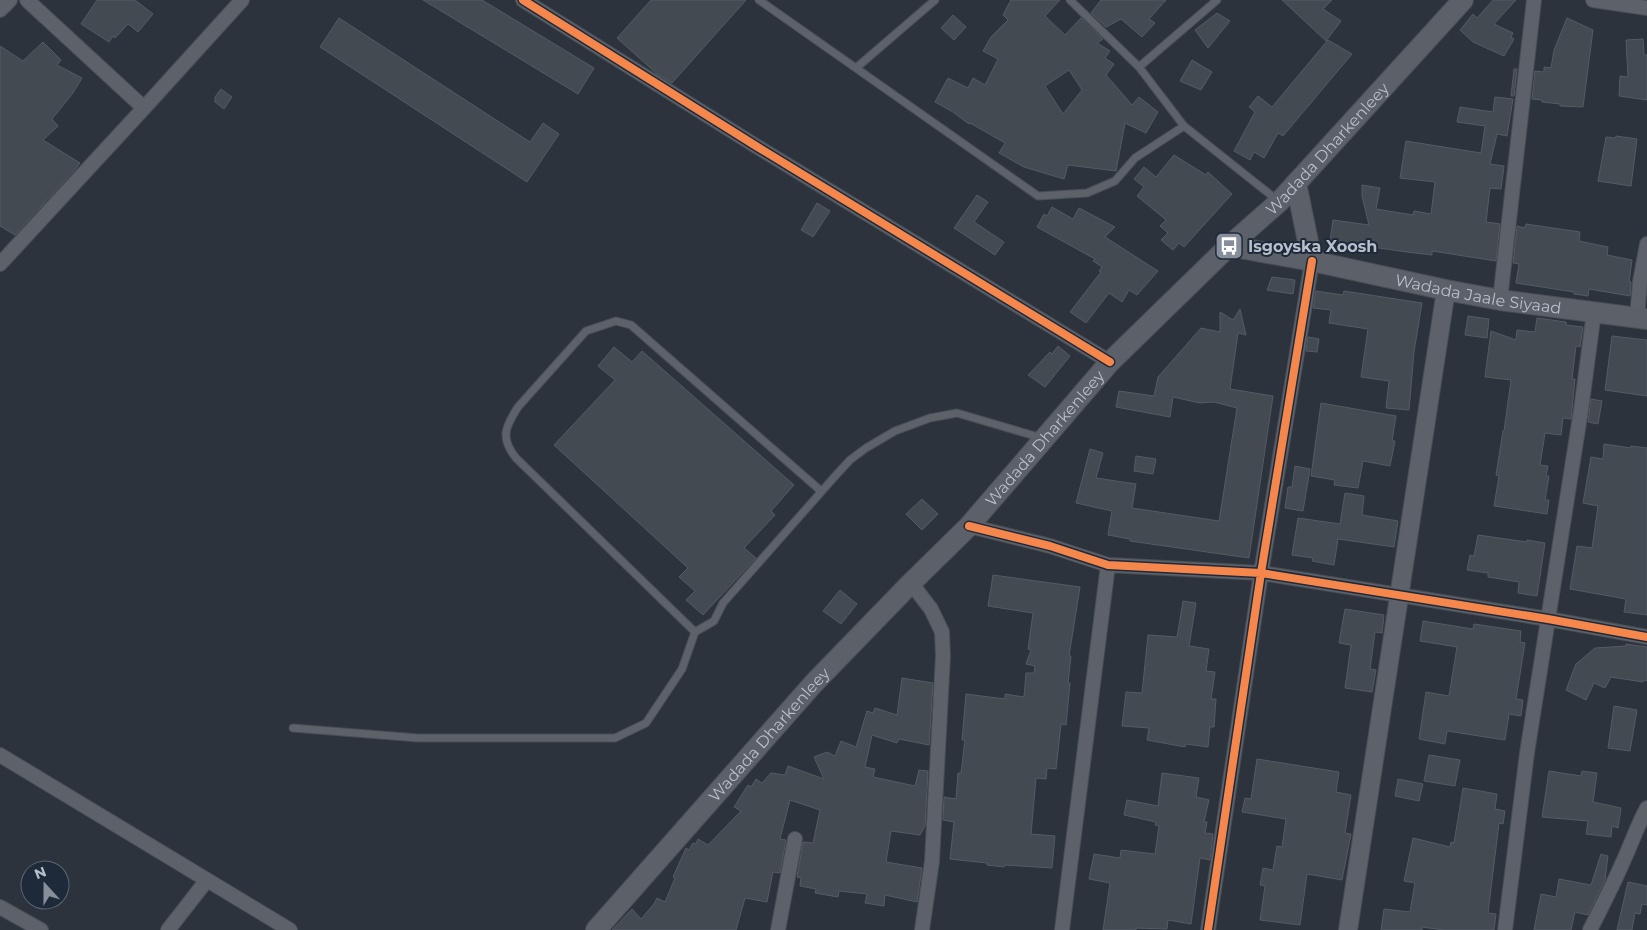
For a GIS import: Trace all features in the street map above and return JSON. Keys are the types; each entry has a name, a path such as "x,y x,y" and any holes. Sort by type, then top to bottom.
{"main road":[{"name":"Wadada Dharkenleey","path":"596,930 814,683 969,526 1110,362 1229,246 1279,202 1462,0"},
{"path":"1296,183 1312,262"},
{"name":"Wadada Jaale Siyaad","path":"1229,246 1500,300 1642,318"}],"street":[{"path":"0,10 10,0"},
{"path":"27,0 144,108"},
{"path":"0,264 242,0"},
{"path":"523,0 756,146 1110,362"},
{"path":"1500,300 1534,0"},
{"path":"1592,0 1647,8"},
{"path":"1642,318 1640,282 1647,244"},
{"path":"1208,930 1261,573 1312,262"},
{"path":"1348,930 1446,290"},
{"path":"1506,930 1528,754 1581,410 1594,312"},
{"path":"969,526 1050,546 1108,565 1261,573 1548,619 1647,637"},
{"path":"1062,930 1108,565"},
{"path":"911,583 931,609 942,632 943,656 932,861 922,930"},
{"path":"0,755 290,930"},
{"path":"1590,930 1623,863 1636,828 1647,808"},
{"path":"778,930 795,839"},
{"path":"168,930 207,880"},
{"path":"0,906 41,930"}],"lane":[{"path":"759,0 1038,196 1087,193 1115,181 1135,158 1184,126"},
{"path":"856,68 935,0"},
{"path":"1070,0 1139,67 1184,126 1279,202"},
{"path":"1139,67 1217,0"},
{"path":"695,632 507,447 506,434 510,419 518,407 586,331 603,324 616,322 631,325 822,491"},
{"path":"294,728 418,738 615,738 646,723 682,669 695,632 714,620 723,603 850,460 866,448 895,431 930,418 957,413 1045,439"}],"building":[{"path":"97,0 135,0 153,14 138,32 128,24 115,38 113,36 109,42 81,24"},
{"path":"423,0 482,0 594,68 578,94"},
{"path":"651,0 746,0 672,83 657,74 617,38"},
{"path":"1011,0 1060,0 1045,16 1065,35 1081,18 1103,39 1097,43 1110,51 1105,58 1114,64 1106,75 1132,105 1139,97 1158,112 1146,133 1125,123 1116,171 1068,165 1064,179 1024,167 999,153 1005,143 969,124 935,102 948,78 968,88 973,78 985,85 998,59 983,51 991,37 1008,20 1003,15","holes":["1069,70 1082,90 1063,114 1045,86"]},
{"path":"1101,0 1166,0 1149,19 1155,23 1142,37 1121,19 1106,27 1091,13"},
{"path":"1282,0 1332,0 1323,9 1341,21 1326,41"},
{"path":"1493,0 1516,0 1494,24 1513,33 1511,37 1514,39 1504,56 1473,42 1460,30 1473,14 1477,18"},
{"path":"1217,13 1230,21 1208,48 1195,30"},
{"path":"953,15 966,27 954,40 941,28"},
{"path":"339,18 530,142 543,123 559,134 527,182 320,47"},
{"path":"1567,18 1593,30 1583,107 1560,106 1560,104 1532,99 1535,71 1544,72 1544,67 1551,68 1554,50"},
{"path":"1643,39 1644,55 1647,55 1647,100 1619,96 1620,76 1628,77 1626,40"},
{"path":"1328,40 1352,54 1283,136 1278,133 1264,158 1254,152 1250,160 1234,151 1255,112 1249,107 1258,96 1272,107"},
{"path":"43,42 61,60 57,65 82,78 73,93 52,119 58,126 43,140 80,163 15,235 0,226 0,46 23,61"},
{"path":"1192,60 1212,72 1201,90 1180,81"},
{"path":"1514,69 1517,69 1514,96 1511,96"},
{"path":"221,89 232,97 224,109 215,102 215,97"},
{"path":"1495,97 1513,99 1507,136 1497,134 1490,164 1504,166 1501,189 1490,188 1486,222 1500,224 1496,261 1432,251 1432,255 1330,241 1333,220 1369,225 1362,196 1362,185 1380,188 1376,209 1413,215 1414,211 1431,214 1435,182 1400,178 1406,141 1481,153 1485,126 1457,122 1460,107 1493,112"},
{"path":"1616,136 1637,139 1631,186 1598,181 1606,137 1615,138"},
{"path":"1174,155 1206,175 1208,172 1232,194 1184,247 1179,243 1173,250 1161,240 1168,233 1160,226 1166,220 1137,196 1144,187 1134,179 1144,167 1156,177"},
{"path":"977,195 988,202 974,222 1004,242 995,255 954,228"},
{"path":"817,203 830,211 813,237 801,230"},
{"path":"1052,207 1073,219 1079,208 1115,227 1105,237 1158,271 1137,295 1129,290 1122,302 1109,293 1086,323 1070,312 1101,272 1099,271 1102,267 1093,261 1095,259 1037,227 1044,214 1047,216"},
{"path":"1526,224 1580,232 1579,241 1608,247 1607,255 1632,260 1629,282 1631,282 1630,296 1589,289 1588,296 1516,283 1519,264 1513,263 1517,226 1525,228"},
{"path":"1272,277 1295,280 1293,294 1267,290"},
{"path":"1316,291 1343,295 1344,291 1422,303 1414,352 1409,410 1386,408 1389,381 1361,377 1368,329 1329,323 1331,310 1313,308"},
{"path":"1240,309 1246,335 1238,333 1230,389 1273,396 1249,558 1130,541 1130,539 1108,535 1112,511 1076,503 1090,449 1103,453 1096,478 1136,484 1132,508 1219,521 1237,408 1214,402 1200,403 1173,397 1170,417 1116,407 1119,391 1154,396 1158,377 1201,328 1220,332 1220,312 1233,320"},
{"path":"1468,316 1489,319 1487,338 1465,335"},
{"path":"1537,318 1566,322 1566,325 1583,327 1580,347 1576,346 1572,379 1575,379 1571,419 1563,418 1561,435 1545,433 1540,465 1548,466 1546,476 1549,476 1545,500 1549,500 1547,514 1494,506 1499,476 1496,475 1511,380 1485,377 1491,331 1516,340 1517,330 1535,332"},
{"path":"1612,336 1647,340 1647,396 1605,390"},
{"path":"1308,337 1319,339 1317,352 1306,351"},
{"path":"1058,346 1070,356 1045,387 1028,375 1050,352 1052,354"},
{"path":"614,347 632,362 642,351 794,485 771,511 775,515 744,548 756,558 703,615 686,600 695,591 679,577 688,568 554,445 615,380 598,366"},
{"path":"1591,399 1602,401 1598,424 1588,422"},
{"path":"1321,403 1396,416 1392,441 1395,441 1390,466 1363,461 1358,488 1334,485 1335,480 1311,476"},
{"path":"1604,444 1647,448 1647,615 1624,612 1626,599 1570,589 1577,546 1592,548 1598,506 1583,503 1591,457 1603,459"},
{"path":"1136,456 1156,459 1153,474 1134,471"},
{"path":"1295,466 1310,469 1303,511 1285,508 1288,487 1292,487"},
{"path":"1345,493 1364,496 1362,515 1398,521 1394,547 1338,539 1334,565 1312,561 1313,558 1292,555 1298,518 1340,524"},
{"path":"922,499 938,514 922,530 906,514"},
{"path":"1478,535 1545,543 1537,596 1518,593 1519,582 1488,577 1488,573 1467,570 1470,555 1474,556"},
{"path":"993,575 1080,587 1069,656 1071,656 1068,683 1070,683 1066,725 1061,724 1056,769 1047,768 1046,779 1036,778 1031,834 1055,836 1052,868 1005,865 1004,867 950,859 954,822 943,820 944,797 956,799 958,773 961,773 965,740 962,740 966,694 1005,699 1005,694 1024,697 1026,673 1034,673 1035,666 1026,664 1031,650 1028,649 1033,613 988,606"},
{"path":"840,590 857,604 841,624 823,611"},
{"path":"1183,601 1196,603 1189,646 1209,649 1206,671 1215,672 1211,699 1216,699 1214,727 1210,727 1208,747 1186,744 1185,747 1147,740 1149,728 1122,726 1126,692 1142,693 1148,635 1177,637"},
{"path":"1345,609 1384,615 1382,633 1375,632 1370,669 1376,670 1372,692 1345,688 1351,645 1339,643"},
{"path":"1423,621 1473,629 1474,624 1521,631 1520,642 1525,643 1516,699 1523,700 1521,716 1509,714 1505,740 1447,731 1445,744 1419,739 1426,692 1449,696 1457,647 1420,641"},
{"path":"1626,644 1647,647 1647,681 1611,677 1605,688 1594,683 1586,700 1566,690 1576,664 1595,648 1626,646"},
{"path":"902,678 933,683 929,745 899,739 897,743 872,735 865,767 875,769 873,777 915,786 919,770 928,771 925,826 920,835 891,831 886,862 922,868 917,902 885,895 884,906 865,903 867,894 839,891 838,897 815,893 816,889 800,886 801,878 797,877 803,842 813,843 820,810 790,800 780,839 786,840 780,873 773,872 767,902 745,898 736,930 612,930 632,909 641,919 657,898 665,902 675,878 673,877 686,848 689,850 693,843 696,844 698,839 708,845 741,811 734,807 748,785 751,787 756,779 762,783 771,773 785,775 788,766 824,779 814,757 827,752 835,756 841,741 856,747 867,711 873,713 875,708 897,715"},
{"path":"1614,706 1637,710 1630,751 1608,748"},
{"path":"1429,755 1460,760 1455,786 1424,781"},
{"path":"1257,759 1339,772 1336,792 1351,795 1345,833 1351,834 1342,880 1307,874 1300,925 1260,920 1265,886 1260,885 1263,868 1273,870 1277,846 1282,847 1286,819 1242,812 1245,798 1251,799"},
{"path":"1549,771 1581,776 1582,771 1597,773 1593,802 1621,808 1618,828 1612,826 1611,837 1586,834 1588,821 1542,817"},
{"path":"1162,773 1199,778 1196,797 1209,800 1204,822 1207,822 1205,833 1213,834 1210,860 1200,858 1191,924 1168,920 1167,929 1103,930 1110,883 1089,879 1094,854 1120,858 1121,850 1155,854 1159,826 1155,825 1156,822 1124,815 1127,800 1158,806"},
{"path":"1398,779 1423,784 1419,801 1395,796"},
{"path":"1463,788 1497,794 1495,809 1505,811 1503,824 1499,823 1488,913 1496,914 1494,930 1444,930 1422,927 1422,930 1381,930 1384,909 1410,912 1415,883 1404,881 1413,838 1450,847 1451,842 1454,843"},
{"path":"1601,854 1608,856 1605,880 1588,915 1575,912 1571,930 1534,930 1541,894 1556,897 1559,879 1591,885"},
{"path":"1628,882 1647,886 1647,905 1642,904 1640,914 1635,913 1632,930 1617,930"}],"cycle path":[{"path":"523,0 756,146 1110,362"},
{"path":"1208,930 1261,573 1312,261"},
{"path":"969,526 1050,546 1108,565 1261,573 1548,619 1647,637"}],"place":[{"name":"Isgoyska Xoosh","path":"1229,246"}]}
